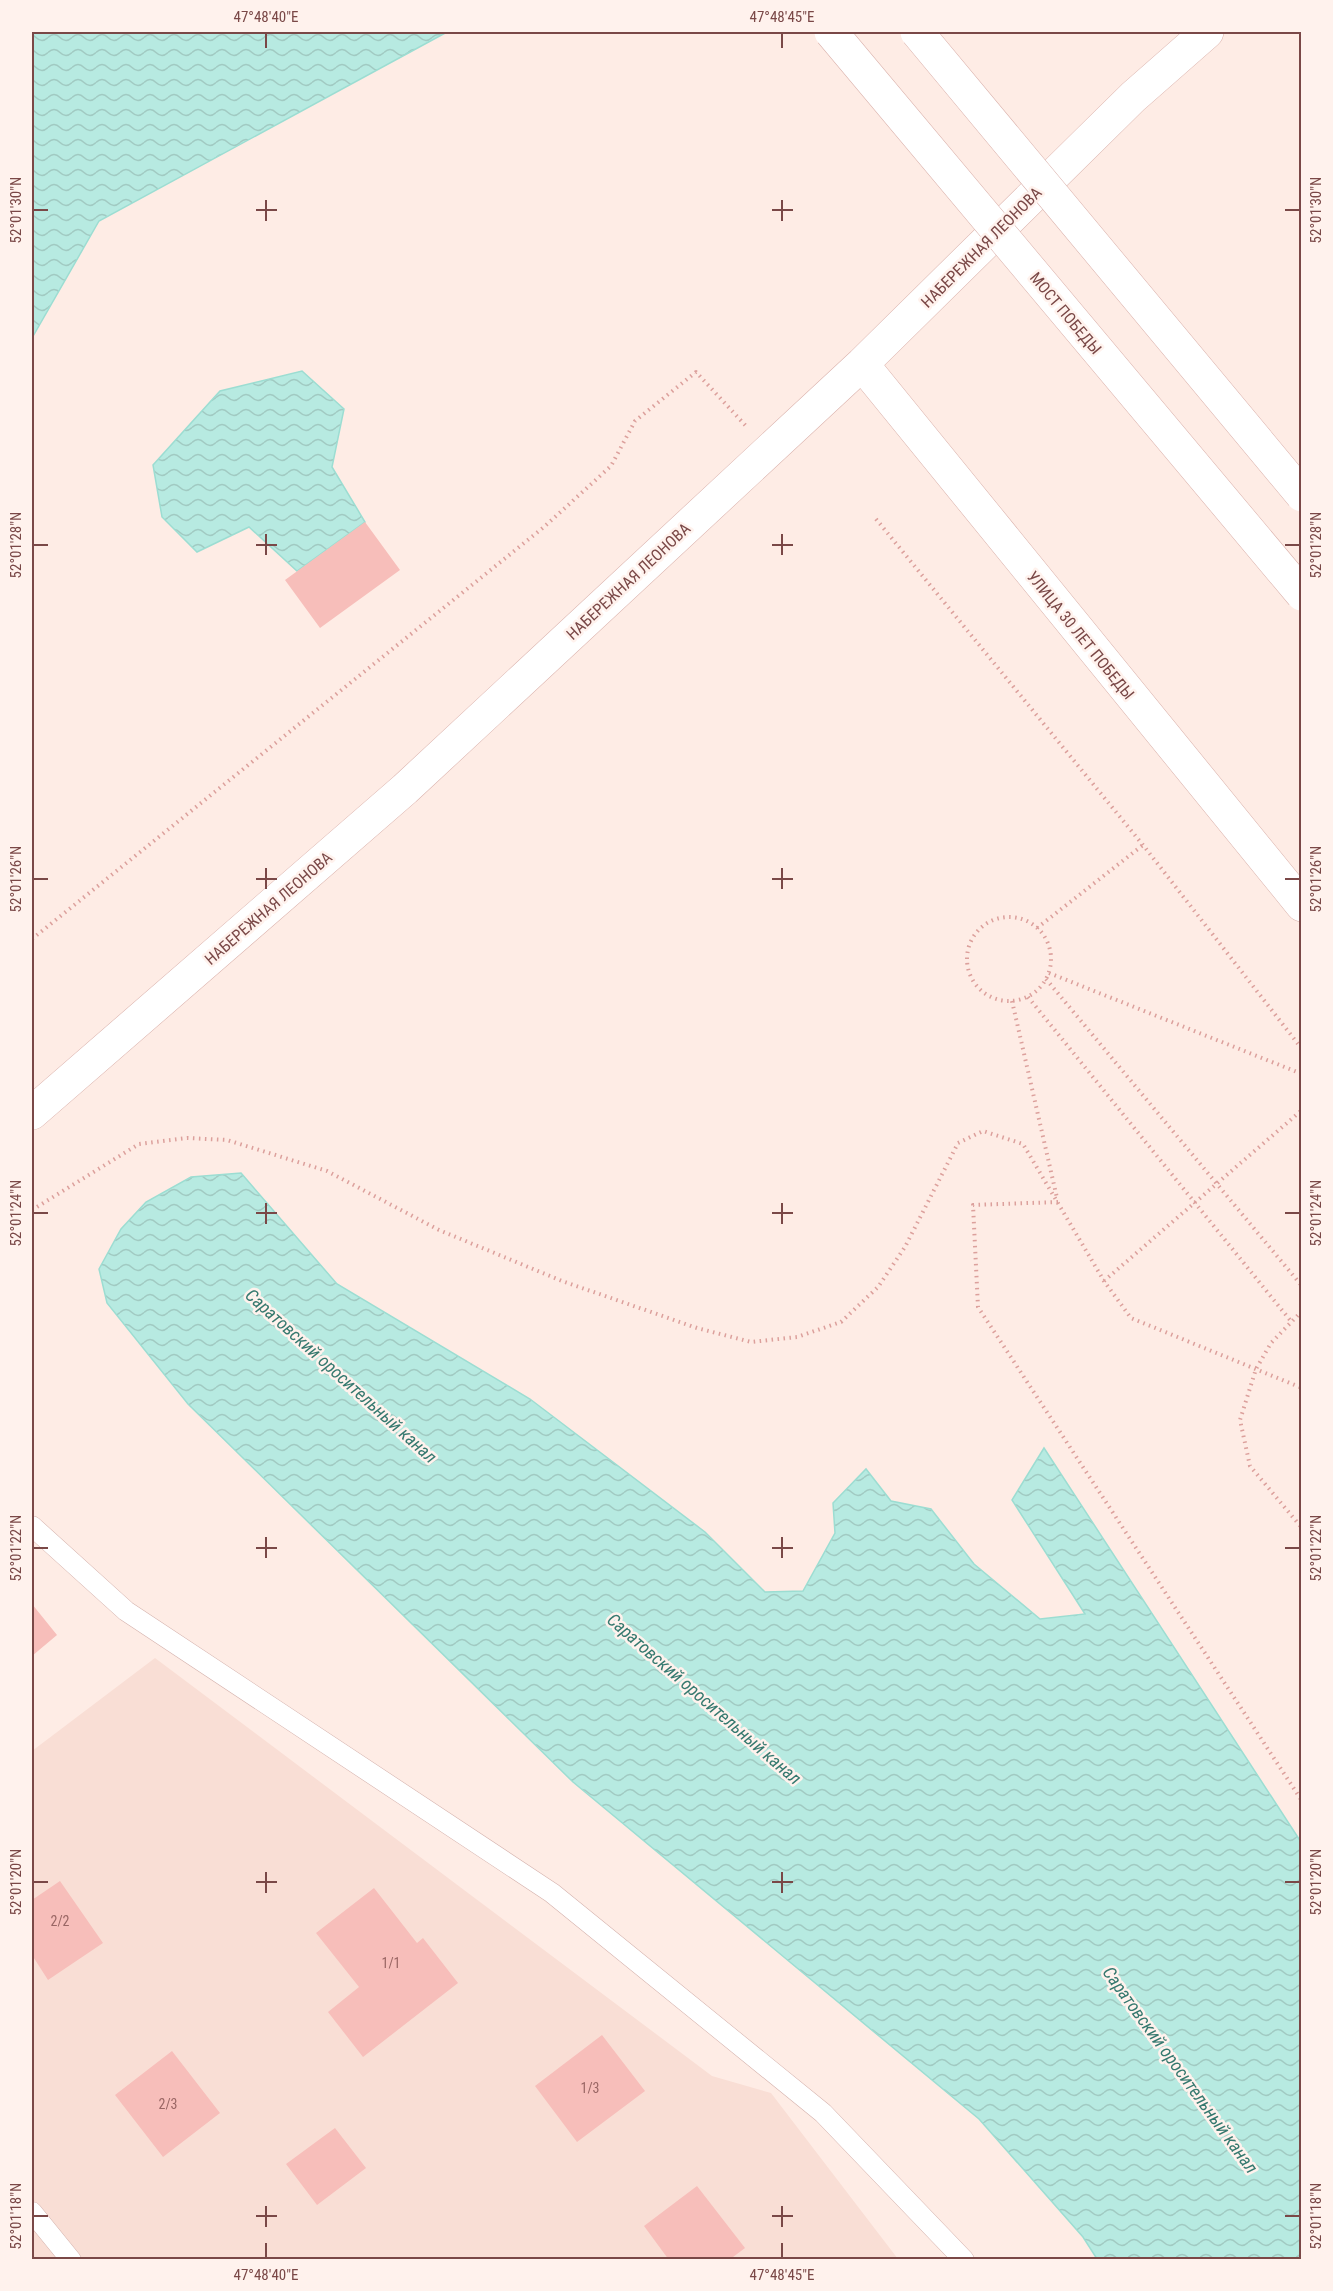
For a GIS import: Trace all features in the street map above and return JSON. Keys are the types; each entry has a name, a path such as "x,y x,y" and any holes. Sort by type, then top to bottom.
{"main road":[{"name":"МОСТ ПОБЕДЫ","path":"831,32 1302,594"},
{"path":"916,32 1302,495"},
{"name":"НАБЕРЕЖНАЯ ЛЕОНОВА","path":"32,1113 405,789 862,364 1133,97 1207,32"},
{"name":"УЛИЦА 30 ЛЕТ ПОБЕДЫ","path":"862,364 1302,905"}],"lane":[{"path":"32,1526 126,1611 552,1893 823,2113 964,2259"},
{"path":"32,2212 71,2259"}],"path":[{"path":"32,939 544,527 611,466 635,421 696,372 769,451"},
{"path":"876,519 1143,845 1302,1049"},
{"path":"1037,928 1143,845"},
{"path":"1006,917 1023,919 1037,928 1047,941 1051,956 1049,973 1028,997 1012,1001 995,999 981,991 971,978 967,962 969,946 977,931 990,922 1006,917"},
{"path":"1049,973 1302,1074"},
{"path":"1046,979 1302,1286"},
{"path":"1028,997 1290,1320"},
{"path":"1012,1001 1058,1202"},
{"path":"1104,1281 1302,1110"},
{"path":"32,1210 139,1144 187,1138 227,1140 327,1171 439,1230 562,1281 698,1328 751,1342 797,1337 841,1322 878,1287 905,1246 958,1143 983,1131 1023,1144 1104,1281 1131,1318 1302,1388"},
{"path":"1058,1202 973,1205 978,1307 1302,1801"},
{"path":"1302,1311 1290,1320 1271,1343 1256,1369 1240,1420 1250,1466 1302,1528"}],"shaded area":[{"path":"155,1658 712,2076 771,2093 898,2259 32,2260 32,1751"}],"water":[{"path":"32,32 447,32 99,221 32,338"},
{"path":"302,371 344,409 332,467 365,522 297,571 249,527 197,552 162,517 153,465 220,391"},
{"name":"Саратовский оросительный канал","path":"241,1173 337,1284 530,1399 705,1532 765,1592 803,1591 835,1533 833,1503 866,1469 891,1501 931,1509 974,1564 1040,1619 1085,1614 1012,1500 1044,1448 1301,1842 1301,2259 1097,2259 1083,2237 979,2119 573,1782 188,1404 107,1303 99,1269 121,1229 146,1202 191,1177"}],"building":[{"path":"365,522 400,570 320,628 285,580"},
{"path":"32,1604 57,1635 32,1656"},
{"path":"60,1881 103,1943 48,1980 32,1955 32,1900"},
{"path":"374,1888 417,1943 423,1938 458,1983 363,2057 328,2012 359,1987 316,1933"},
{"path":"602,2035 645,2091 577,2142 535,2086"},
{"path":"172,2051 220,2113 163,2157 115,2095"},
{"path":"335,2128 366,2168 317,2205 286,2164"},
{"path":"697,2186 745,2248 729,2260 669,2260 644,2226"}]}
